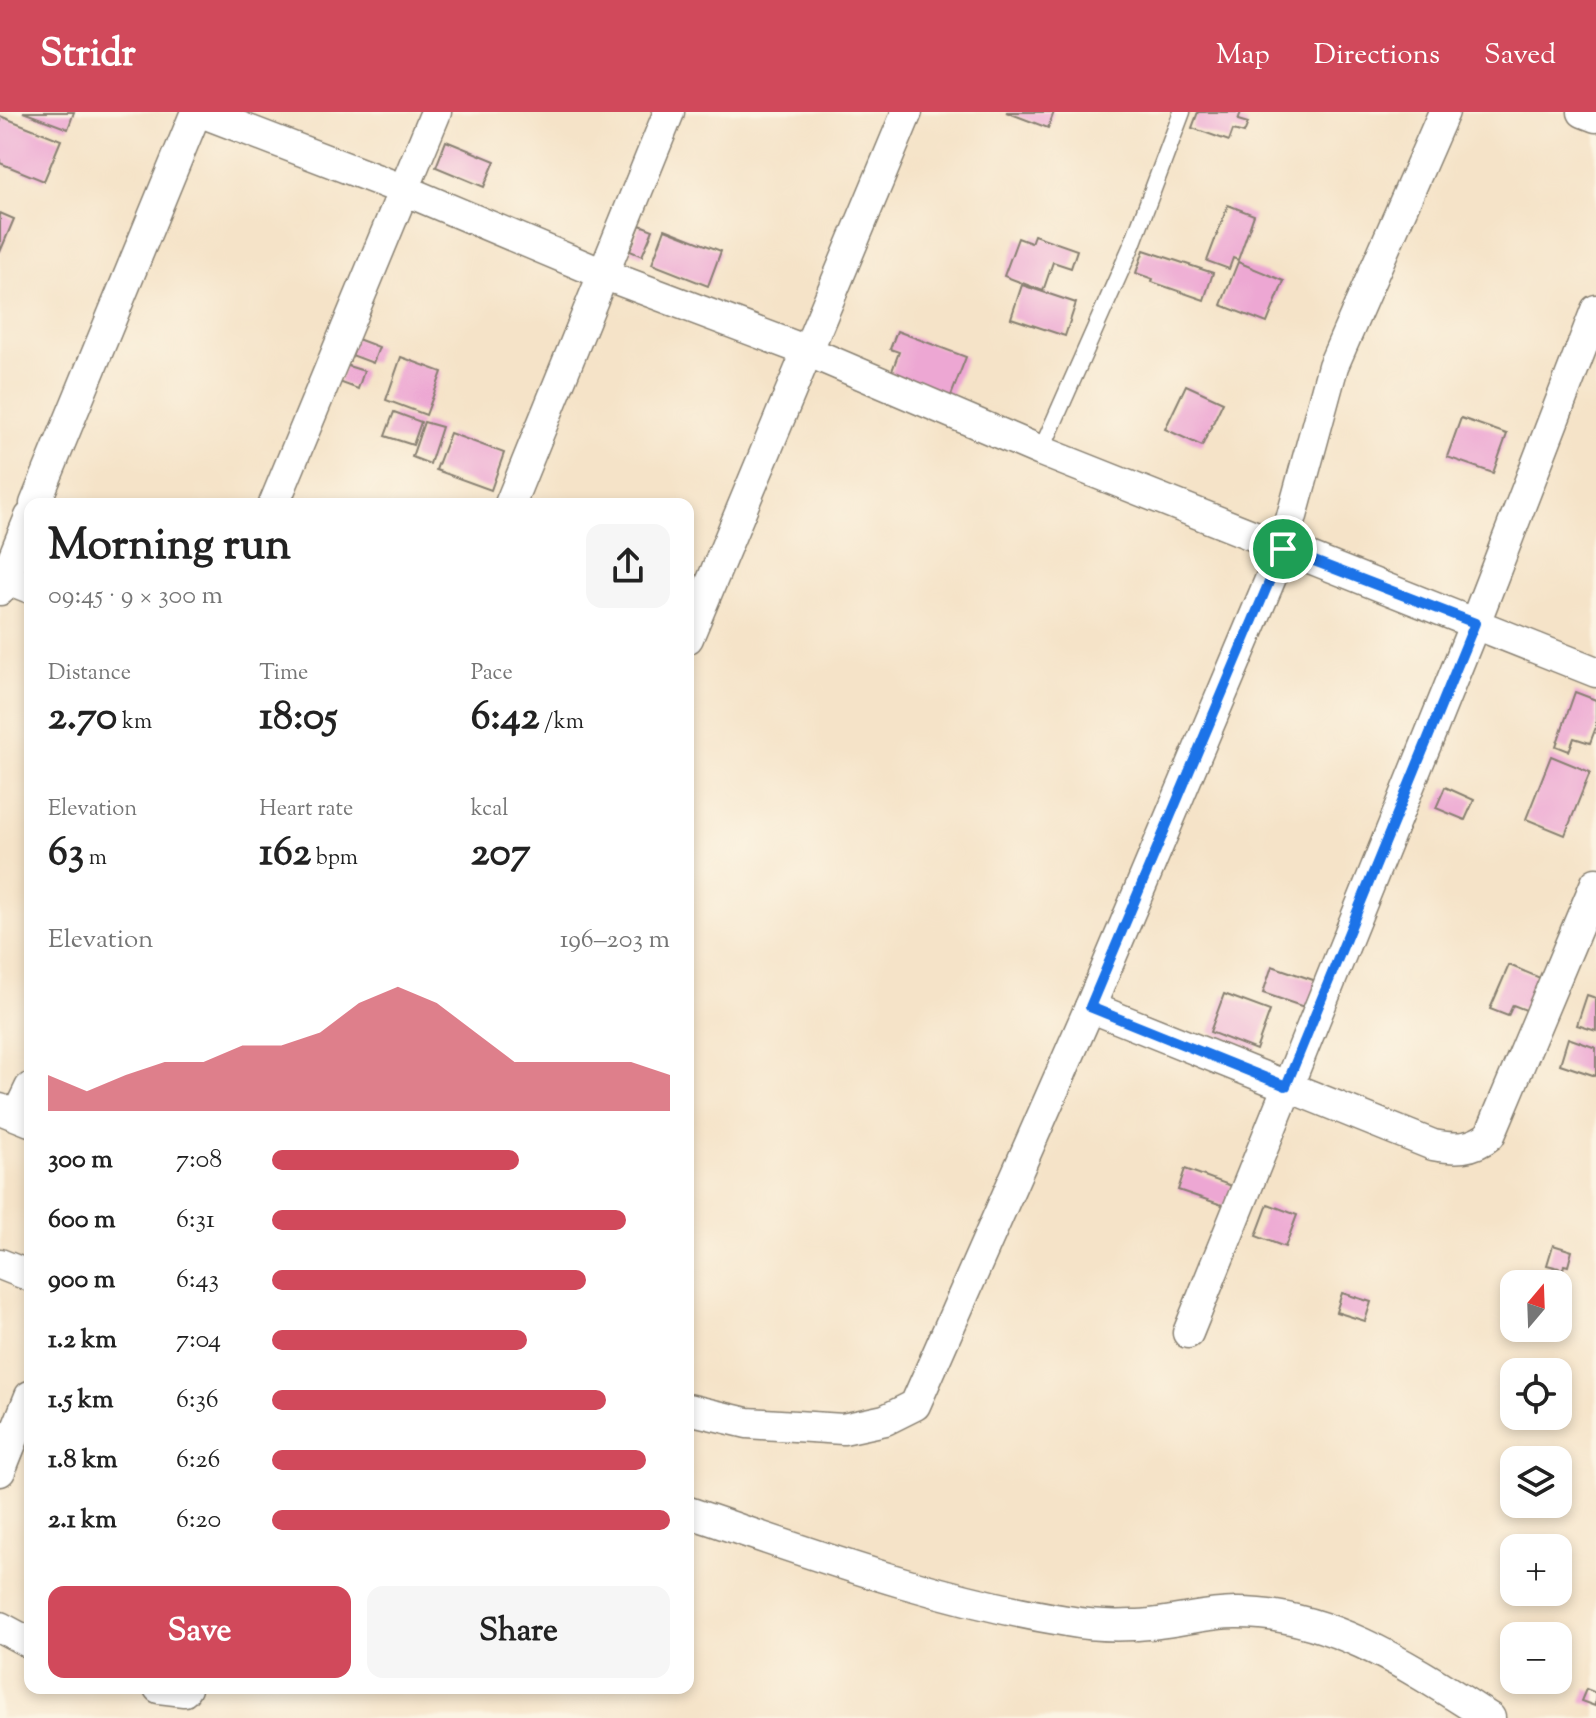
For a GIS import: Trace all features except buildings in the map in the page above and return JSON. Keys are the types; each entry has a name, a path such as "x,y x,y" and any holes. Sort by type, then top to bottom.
{"street":[{"path":"37,498 198,112 404,190 603,274 807,351 1041,451 1596,672"},
{"path":"276,498 436,112"},
{"path":"512,498 669,112"},
{"path":"694,624 907,112"},
{"path":"694,1410 747,1423 843,1429 885,1420 915,1405 1090,1007 1283,549 1333,366 1444,112"},
{"path":"1583,112 1596,117"},
{"path":"1188,1333 1475,623 1596,310"},
{"path":"9,583 24,536"},
{"path":"1090,1007 1433,1145 1454,1149 1480,1143 1490,1135 1596,883"},
{"path":"0,1264 24,1274"},
{"path":"0,1471 24,1411"},
{"path":"694,1514 894,1581 995,1607 1070,1622 1134,1626 1233,1613 1287,1617 1380,1652 1490,1718"},
{"path":"0,1627 24,1640"}],"lane":[{"path":"1041,451 1132,245 1182,112"}],"route":[{"path":"1283,549 1475,623 1286,1086 1090,1007 1283,549"}]}
